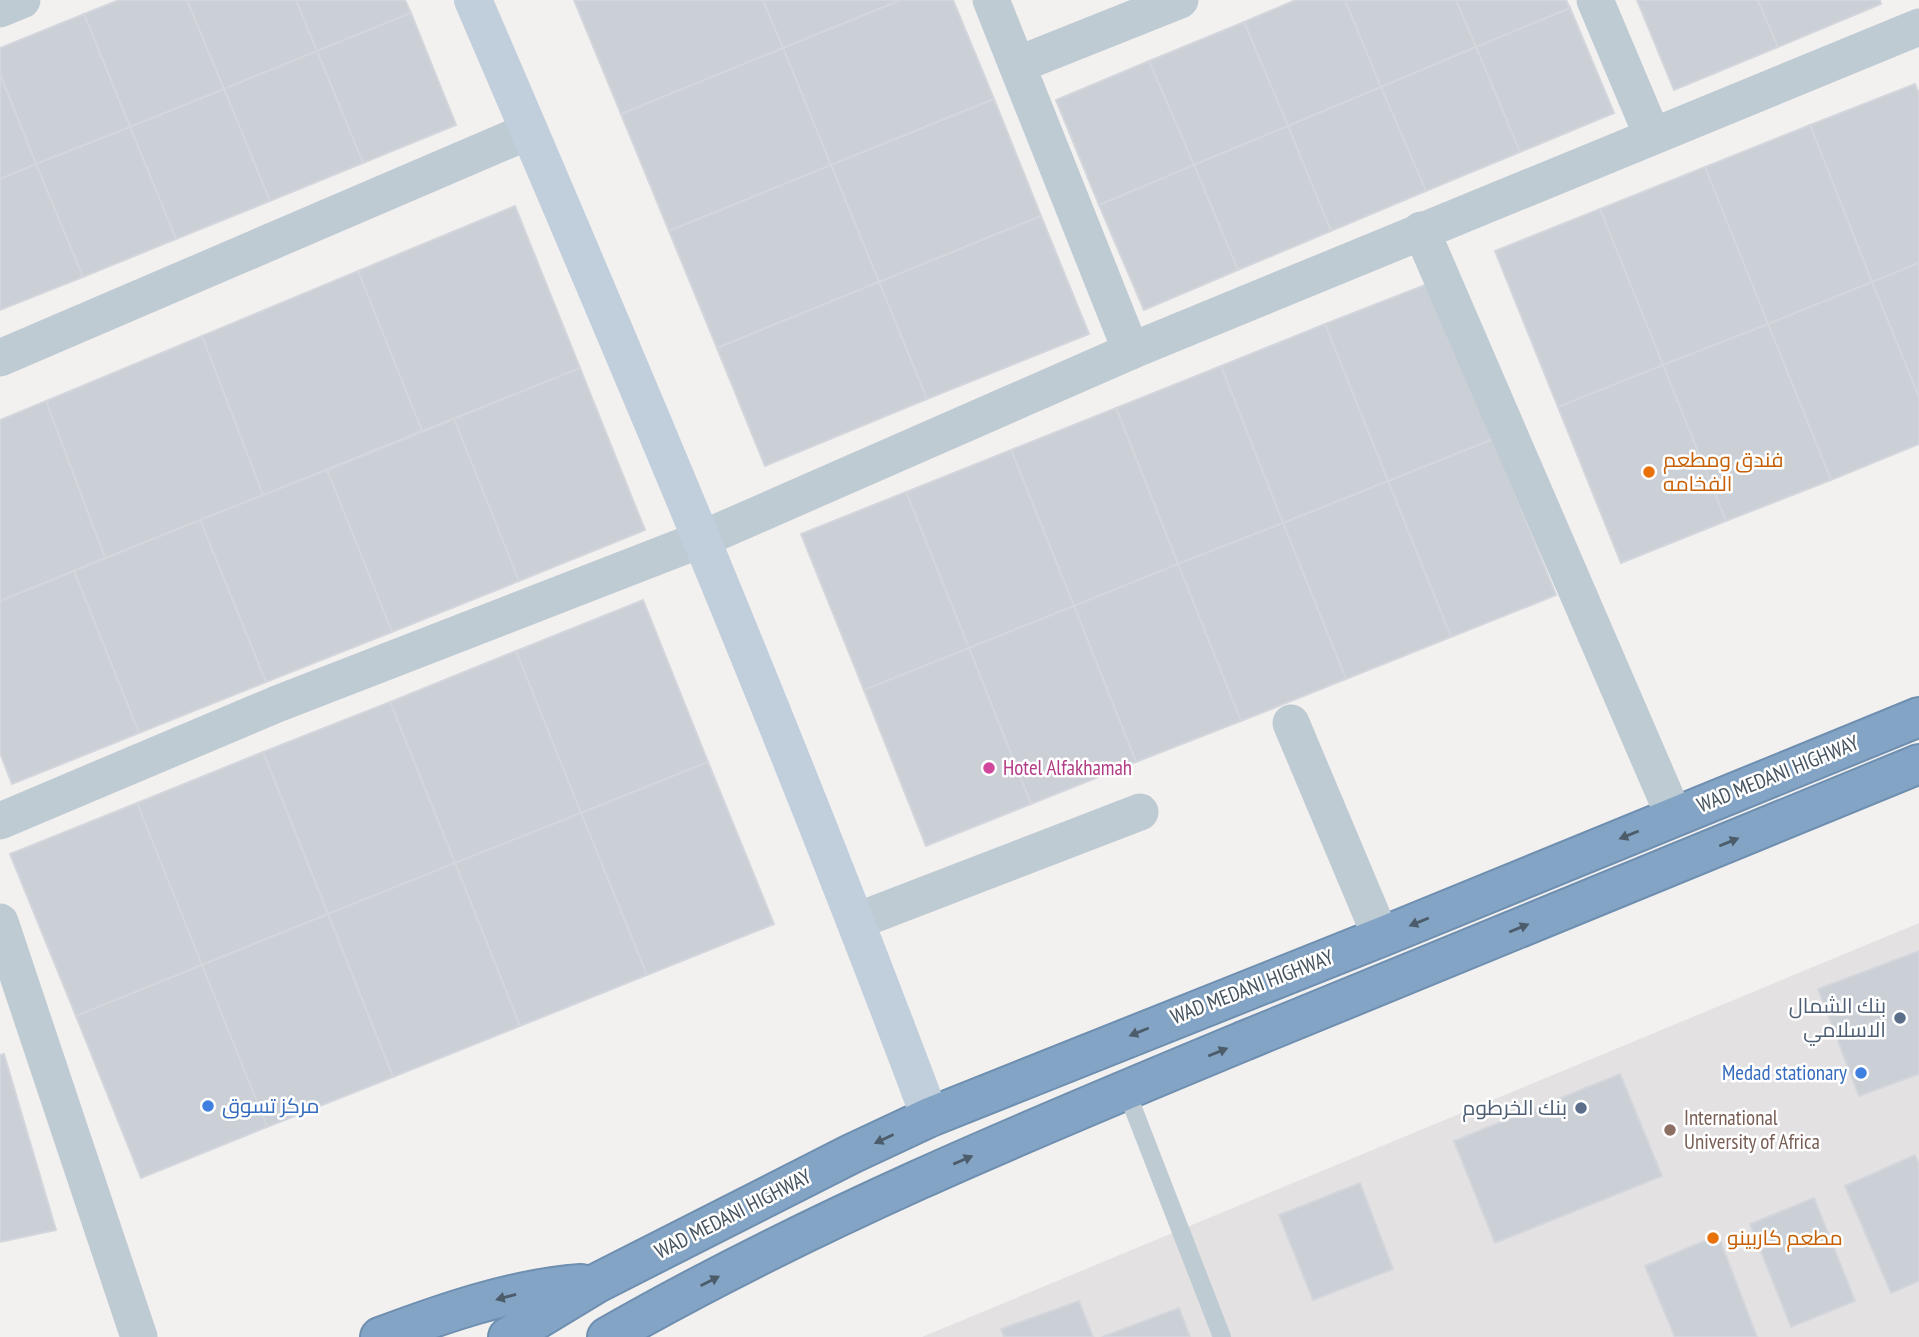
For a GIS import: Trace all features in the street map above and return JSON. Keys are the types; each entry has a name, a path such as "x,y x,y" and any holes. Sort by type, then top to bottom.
{"highway":[{"name":"WAD MEDANI HIGHWAY","path":"508,1337 597,1283 851,1154 930,1117 1381,937 1919,717"},
{"name":"WAD MEDANI HIGHWAY","path":"607,1337 657,1308 834,1218 1126,1090 1919,764"},
{"path":"632,1266 657,1308"},
{"path":"380,1337 422,1321 512,1295 553,1286 597,1283"}],"street":[{"path":"0,9 22,0"},
{"path":"473,0 702,539 857,921 930,1117"},
{"path":"991,0 1131,351"},
{"path":"1017,65 1180,0"},
{"path":"1595,0 1652,135"},
{"path":"0,821 277,704 702,539 1131,351 1919,27"},
{"path":"0,358 529,131"},
{"path":"1421,230 1674,816"},
{"path":"1291,723 1381,937"},
{"path":"857,921 1140,812"},
{"path":"0,922 139,1337"}],"lane":[{"path":"1126,1090 1222,1337"}],"shaded area":[{"name":"International University of Africa","path":"1919,923 1919,1337 922,1337"}],"building":[{"path":"119,0 187,0 224,89 130,127 84,14"},
{"path":"187,0 296,0 317,51 224,89"},
{"path":"296,0 405,0 411,13 317,51"},
{"path":"574,0 763,0 783,48 621,114"},
{"path":"763,0 901,0 783,48"},
{"path":"901,0 953,0 994,99 831,165 783,48"},
{"path":"1296,0 1345,0 1381,87 1288,126 1244,22"},
{"path":"1345,0 1456,0 1476,47 1381,87"},
{"path":"1456,0 1566,0 1570,8 1476,47"},
{"path":"1637,0 1758,0 1778,47 1674,90"},
{"path":"1758,0 1880,0 1881,4 1778,47"},
{"path":"1570,8 1614,113 1520,152 1476,47"},
{"path":"411,13 456,125 363,163 317,51"},
{"path":"84,14 130,127 36,164 0,74 0,48"},
{"path":"1244,22 1288,126 1194,165 1149,61"},
{"path":"1476,47 1520,152 1426,191 1381,87"},
{"path":"783,48 831,165 669,231 621,114"},
{"path":"317,51 363,163 270,201 224,89"},
{"path":"1149,61 1194,165 1099,205 1056,100"},
{"path":"0,74 36,164 0,179"},
{"path":"1915,84 1919,94 1919,263 1872,282 1810,125"},
{"path":"1381,87 1426,191 1331,231 1288,126"},
{"path":"224,89 270,201 176,239 130,127"},
{"path":"994,99 1041,216 879,282 831,165"},
{"path":"1810,125 1872,282 1768,324 1705,167"},
{"path":"1288,126 1331,231 1238,270 1194,165"},
{"path":"130,127 176,239 83,277 36,164"},
{"path":"36,164 83,277 0,310 0,179"},
{"path":"831,165 879,282 717,348 669,231"},
{"path":"1194,165 1238,270 1144,310 1099,205"},
{"path":"1705,167 1768,324 1663,365 1600,209"},
{"path":"515,206 580,368 422,431 358,271"},
{"path":"1600,209 1663,365 1558,407 1495,251"},
{"path":"1041,216 1089,334 927,399 879,282"},
{"path":"1919,263 1919,397 1872,282"},
{"path":"358,271 422,431 263,495 202,336"},
{"path":"879,282 927,399 765,466 717,348"},
{"path":"1872,282 1919,397 1919,444 1831,480 1768,324"},
{"path":"1430,283 1493,439 1388,481 1325,324"},
{"path":"1325,324 1388,481 1283,523 1221,366"},
{"path":"1768,324 1831,480 1726,521 1663,365"},
{"path":"202,336 263,495 105,558 46,401"},
{"path":"1663,365 1726,521 1621,563 1558,407"},
{"path":"1221,366 1283,523 1178,564 1116,408"},
{"path":"580,368 645,530 519,581 454,419"},
{"path":"46,401 105,558 0,601 0,420"},
{"path":"1116,408 1178,564 1074,606 1011,450"},
{"path":"454,419 519,581 392,632 327,470"},
{"path":"1493,439 1556,595 1451,637 1388,481"},
{"path":"1011,450 1074,606 969,648 906,492"},
{"path":"327,470 392,632 266,682 200,520"},
{"path":"1388,481 1451,637 1346,679 1283,523"},
{"path":"906,492 969,648 864,690 801,534"},
{"path":"200,520 266,682 139,733 74,571"},
{"path":"1283,523 1346,679 1241,721 1178,564"},
{"path":"1178,564 1241,721 1136,762 1074,606"},
{"path":"74,571 139,733 12,784 0,753 0,601"},
{"path":"643,600 708,762 581,813 516,651"},
{"path":"1074,606 1136,762 1031,804 969,648"},
{"path":"969,648 1031,804 926,846 864,690"},
{"path":"516,651 581,813 455,863 390,702"},
{"path":"390,702 455,863 328,914 263,752"},
{"path":"263,752 328,914 202,965 137,803"},
{"path":"708,762 774,924 647,975 581,813"},
{"path":"137,803 202,965 76,1016 10,854"},
{"path":"581,813 647,975 520,1026 455,863"},
{"path":"455,863 520,1026 393,1077 328,914"},
{"path":"328,914 393,1077 267,1127 202,965"},
{"path":"1919,951 1919,1074 1859,1096 1818,989"},
{"path":"202,965 267,1127 141,1178 76,1016"},
{"path":"4,1054 56,1230 0,1242 0,1055"},
{"path":"1620,1074 1662,1176 1495,1243 1454,1141"},
{"path":"1915,1155 1919,1165 1919,1281 1891,1293 1845,1186"},
{"path":"1360,1183 1393,1269 1313,1300 1279,1215"},
{"path":"1814,1198 1855,1301 1791,1327 1750,1224"},
{"path":"1718,1235 1757,1337 1675,1337 1645,1266"},
{"path":"1079,1301 1093,1337 1004,1337 1001,1329"},
{"path":"1179,1308 1190,1337 1102,1337"}],"place":[{"name":"فندق ومطعم الفخامه","path":"1649,472"},
{"name":"Hotel Alfakhamah","path":"989,768"},
{"name":"بنك الشمال الاسلامي","path":"1900,1018"},
{"name":"Medad stationary","path":"1861,1073"},
{"name":"مركز تسوق","path":"208,1106"},
{"name":"بنك الخرطوم","path":"1581,1108"},
{"name":"International University of Africa","path":"1670,1130"},
{"name":"مطعم كاربينو","path":"1713,1238"}]}
